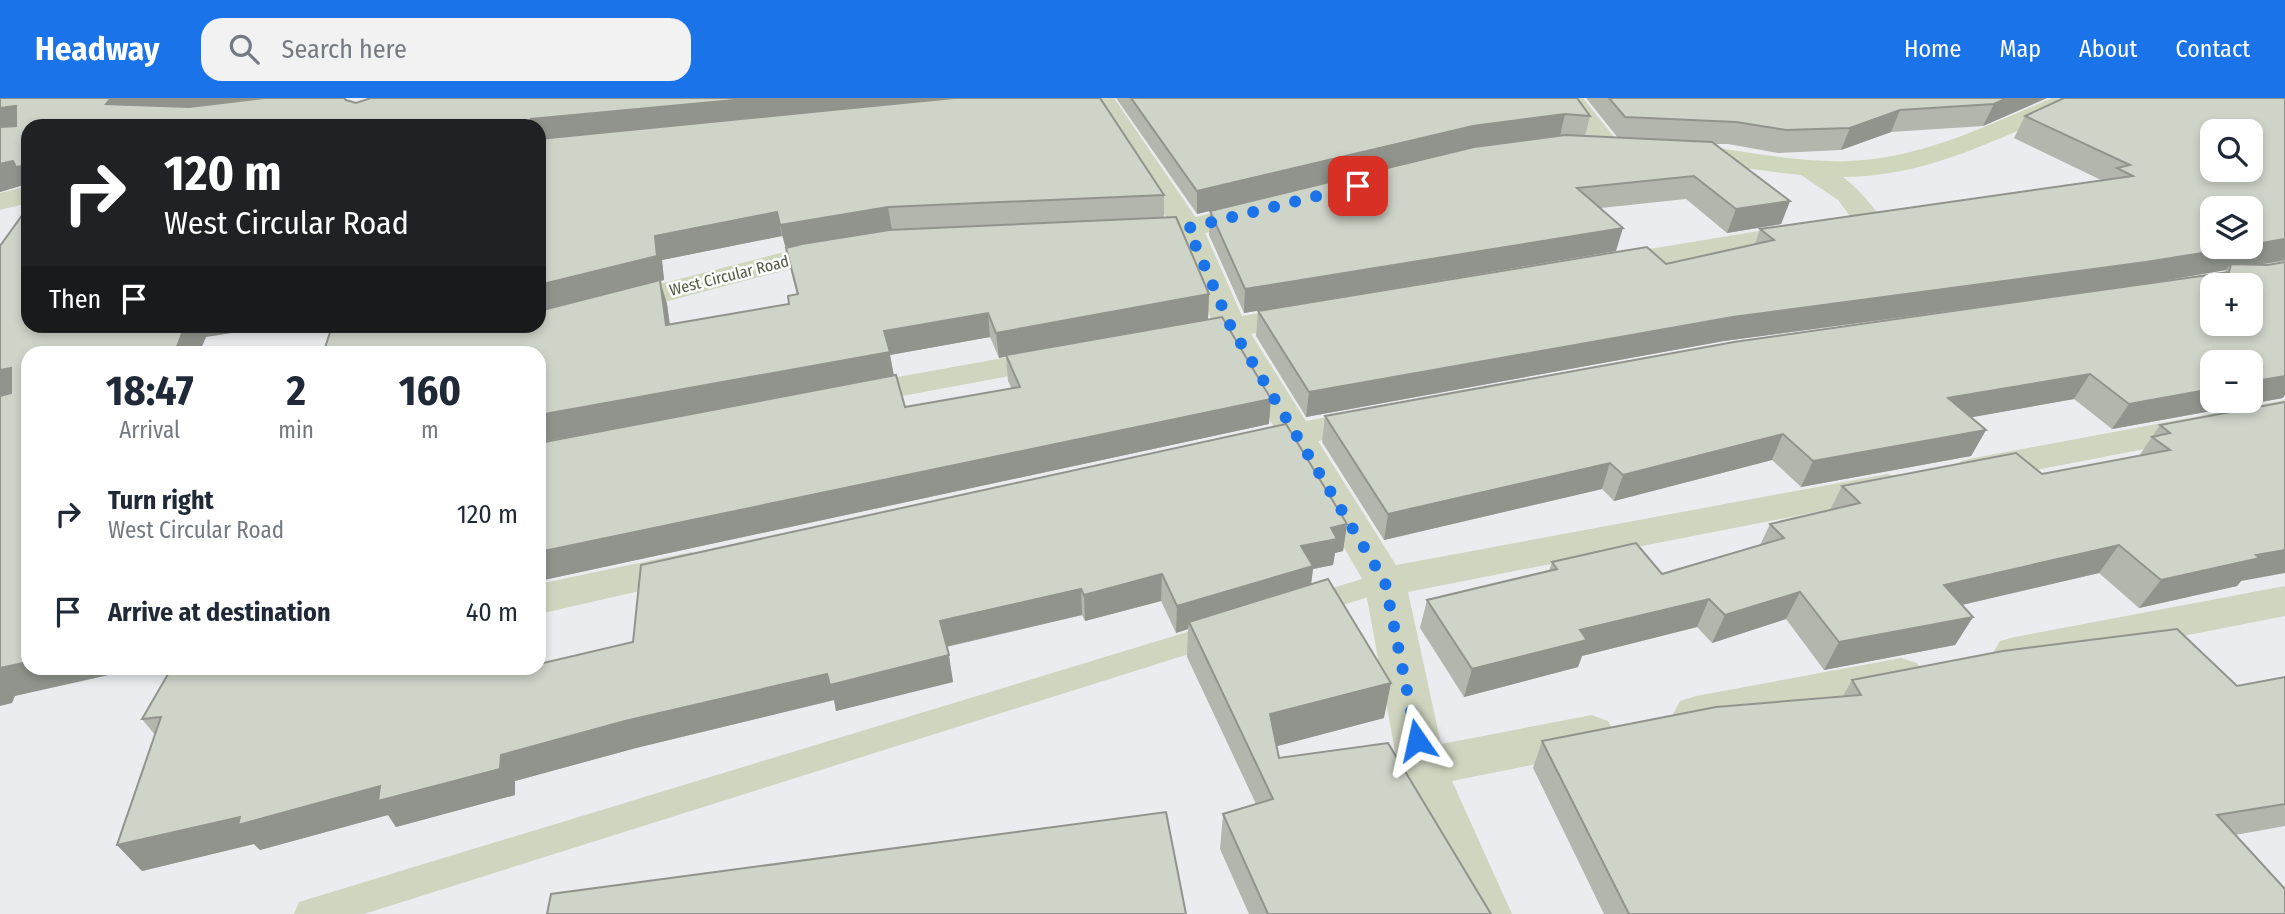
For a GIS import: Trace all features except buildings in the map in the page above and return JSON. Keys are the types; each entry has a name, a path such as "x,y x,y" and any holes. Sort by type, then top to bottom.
{"street":[{"path":"1087,98 1188,228 1231,327 1385,582 1422,767 1486,914"},
{"path":"1570,98 1631,149"},
{"path":"1572,147 1728,155 1811,169 1873,168 1930,156 1982,139 2075,98"},
{"path":"1584,268 1869,221 1848,194 1811,169"},
{"path":"0,202 21,196"},
{"path":"1102,235 1188,228 1288,203"},
{"path":"0,218 21,216"},
{"name":"West Circular Road","path":"546,323 804,256 867,246"},
{"path":"1149,342 1339,309"},
{"path":"824,400 1082,354"},
{"path":"1385,582 2285,411"},
{"path":"1214,451 1402,414"},
{"path":"546,597 728,558"},
{"path":"1422,767 2285,601"}],"lane":[{"path":"312,914 1385,582"}],"route":[{"path":"1358,186 1188,228 1231,327 1385,582 1417,740"}]}
